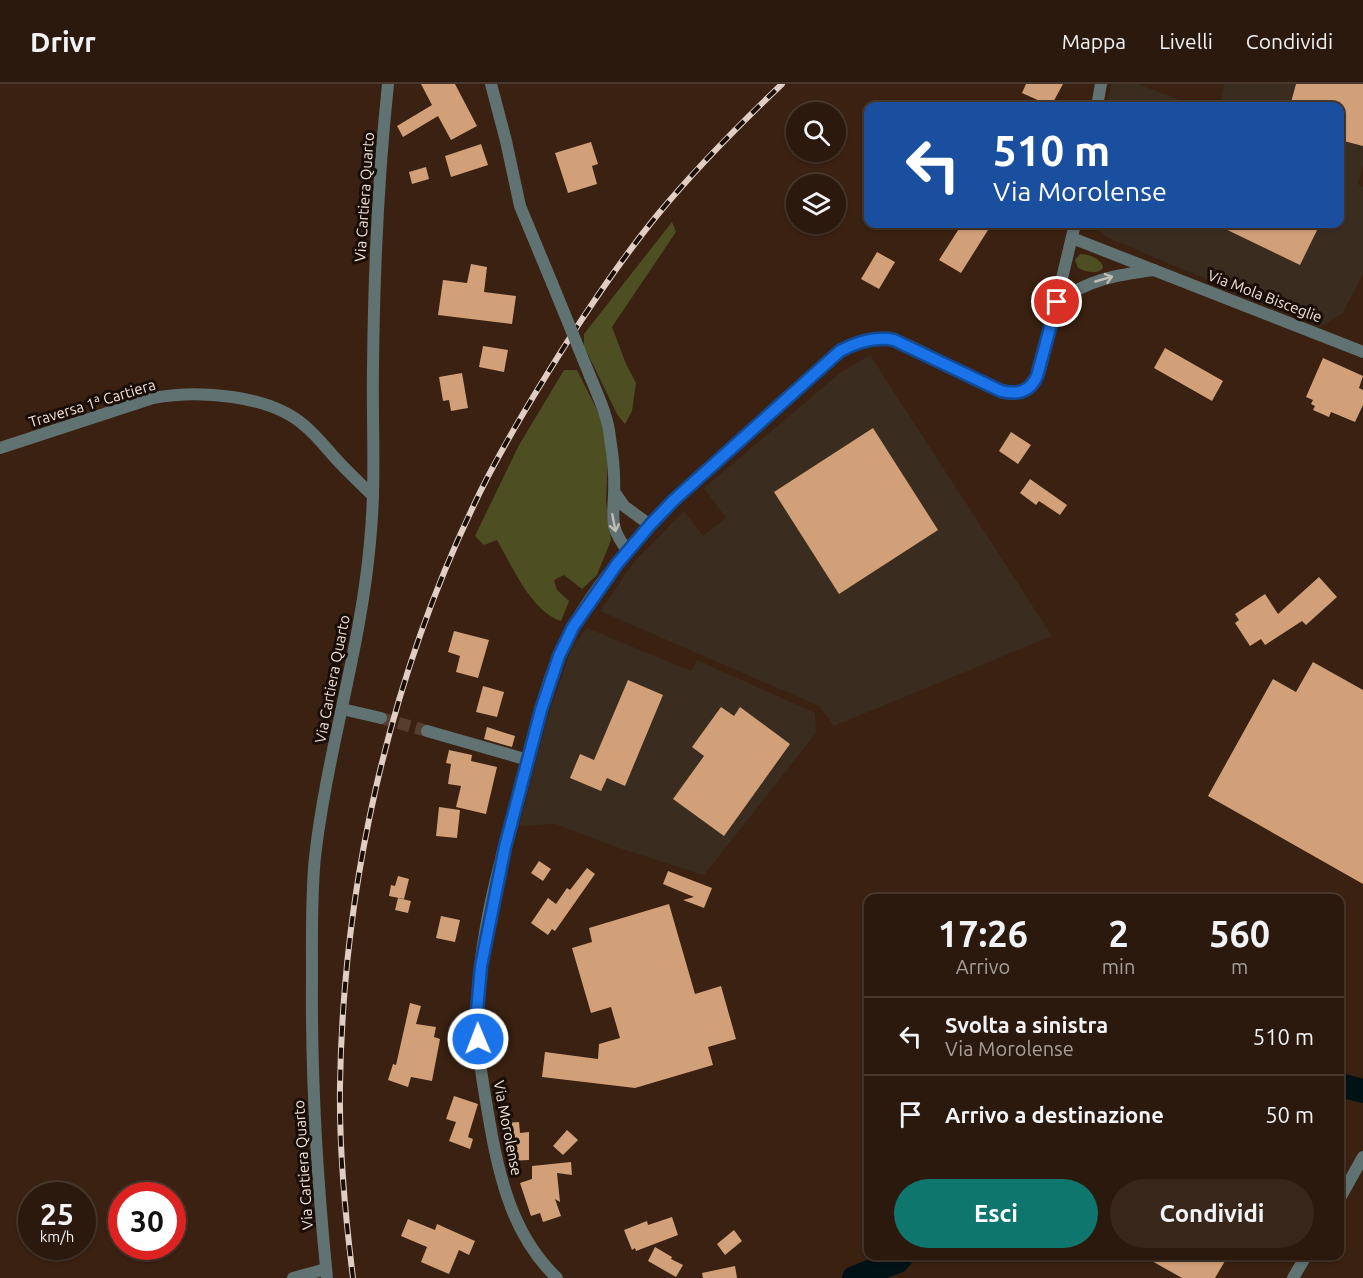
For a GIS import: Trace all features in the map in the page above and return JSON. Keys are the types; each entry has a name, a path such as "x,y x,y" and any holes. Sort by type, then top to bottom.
{"street":[{"name":"Via Cartiera Quarto","path":"327,1273 312,1082 312,929 316,847 367,572 373,496 375,251 388,84"},
{"path":"491,84 520,206 608,425 615,493 612,513 614,529 628,550"},
{"path":"1098,102 1101,84"},
{"name":"Via Morolense","path":"557,1278 542,1263 525,1239 506,1193 487,1105 477,1030 478,988 486,932 505,847 549,687 565,642 582,612 628,550 650,525 682,493 840,351 859,343 879,339 894,340 1001,391 1013,393 1031,386 1037,376 1074,228"},
{"name":"Via Mola Bisceglie","path":"1072,238 1363,352"},
{"path":"1057,302 1079,288 1100,279 1155,270"},
{"name":"Traversa 1ª Cartiera","path":"0,447 153,398 199,394 236,398 281,410 304,424 373,496"},
{"path":"615,493 624,506 650,525"},
{"path":"342,709 381,718"},
{"path":"427,731 528,760"},
{"path":"1344,1191 1363,1157"},
{"path":"1293,1278 1304,1260"},
{"path":"292,1278 327,1273"}],"shaded area":[{"path":"1111,84 1138,84 1185,102 1108,102"},
{"path":"1224,84 1363,84 1363,165 1358,184 1363,187 1363,274 1343,313 1320,327 1106,237 1097,228 1344,228 1344,102 1221,102"},
{"path":"870,355 1052,636 834,726 819,706 600,611 634,562 684,511 703,536 726,518 704,488 841,372"},
{"path":"587,628 691,671 697,660 815,713 816,733 704,875 616,847 555,824 519,826 547,719 572,647"}],"green space":[{"path":"672,222 676,232 612,327 636,383 632,411 625,424 617,414 584,346 584,334"},
{"path":"1080,254 1094,258 1103,268 1095,272 1088,272 1078,268 1075,260"},
{"path":"564,370 577,370 601,418 608,457 606,501 611,540 597,575 582,589 564,575 554,580 557,590 569,601 561,621 550,616 532,598 497,540 484,545 475,536 519,445"}],"building":[{"path":"421,84 455,84 477,126 451,140 438,116 403,137 397,126 432,105"},
{"path":"1026,84 1063,84 1053,102 1042,102 1022,93"},
{"path":"1296,84 1363,84 1363,146 1344,141 1344,102 1291,102"},
{"path":"591,142 598,164 592,166 597,184 568,193 555,153"},
{"path":"481,144 488,165 451,177 445,156"},
{"path":"426,167 429,179 412,184 409,172"},
{"path":"959,228 988,230 961,273 939,260"},
{"path":"1223,228 1318,228 1300,265"},
{"path":"877,252 895,262 879,289 861,279"},
{"path":"471,264 487,267 484,292 516,296 512,324 438,315 443,280 467,283"},
{"path":"483,346 508,350 504,372 479,367"},
{"path":"1165,348 1223,381 1212,401 1154,368"},
{"path":"1323,358 1363,376 1359,388 1363,390 1363,405 1355,422 1331,412 1329,417 1313,410 1315,406 1311,404 1313,400 1306,397"},
{"path":"462,373 468,408 451,411 449,400 443,401 439,377"},
{"path":"873,428 938,530 839,594 774,492"},
{"path":"1011,432 1031,445 1018,464 999,451"},
{"path":"1030,479 1067,505 1060,515 1039,501 1036,505 1020,493"},
{"path":"1319,577 1337,597 1306,625 1302,621 1265,645 1261,639 1250,646 1235,623 1239,620 1235,614 1265,594 1278,614"},
{"path":"454,631 489,640 478,678 456,672 460,656 448,652"},
{"path":"1313,662 1363,690 1363,884 1208,796 1273,679 1296,692"},
{"path":"628,680 663,695 625,786 607,778 601,791 570,778 580,754 594,760"},
{"path":"483,686 504,692 497,717 476,712"},
{"path":"721,707 734,716 740,707 790,744 724,836 673,799 704,756 692,747"},
{"path":"487,727 515,736 512,747 484,739"},
{"path":"449,750 472,755 471,761 497,767 486,814 456,807 461,786 448,784 451,764 446,763"},
{"path":"439,807 460,810 457,838 436,836"},
{"path":"539,861 551,869 543,881 531,873"},
{"path":"587,868 595,874 555,931 552,929 548,935 531,923 548,898 556,904 567,888 570,890"},
{"path":"668,871 712,888 704,908 683,900 694,897 663,884"},
{"path":"398,876 409,879 404,899 389,896 391,885 395,886"},
{"path":"398,898 411,901 408,913 395,910"},
{"path":"669,904 695,994 721,986 736,1039 708,1047 713,1065 635,1088 542,1077 545,1052 598,1059 599,1044 620,1038 611,1007 591,1013 572,948 592,942 589,928"},
{"path":"441,916 460,920 455,942 436,938"},
{"path":"410,1003 421,1006 416,1024 436,1027 434,1037 440,1039 432,1081 411,1077 408,1087 388,1080 393,1064 396,1065"},
{"path":"454,1096 478,1104 468,1137 473,1139 470,1149 449,1141 456,1122 446,1119"},
{"path":"519,1122 520,1133 529,1132 529,1160 506,1161 505,1123"},
{"path":"567,1130 578,1140 563,1155 553,1146"},
{"path":"571,1162 572,1175 557,1173 560,1202 555,1199 561,1216 543,1222 540,1213 531,1216 520,1183 532,1179 532,1166"},
{"path":"672,1217 678,1235 636,1251 635,1248 632,1250 624,1230 647,1221 648,1225"},
{"path":"408,1219 435,1230 437,1224 475,1241 469,1255 459,1250 449,1274 421,1262 427,1247 401,1236"},
{"path":"734,1230 742,1241 725,1255 717,1244"},
{"path":"655,1247 683,1265 676,1277 648,1261"},
{"path":"1150,1260 1226,1260 1215,1278 1182,1278"},
{"path":"735,1266 737,1278 703,1278 702,1273"}],"waterway":[{"path":"1344,1086 1363,1091"},
{"path":"854,1278 899,1260"}],"tunnel":[{"path":"381,718 427,731"}],"railway":[{"path":"353,1278 340,1134 343,1012 350,938 375,791 416,647 442,577 480,491 518,422 575,330 615,270 659,213 688,179 782,84"}],"route":[{"path":"478,1039 478,988 486,932 505,847 541,710 559,656 573,627 628,550 674,500 840,351 865,340 894,340 1001,391 1019,392 1035,382 1057,302"}]}
